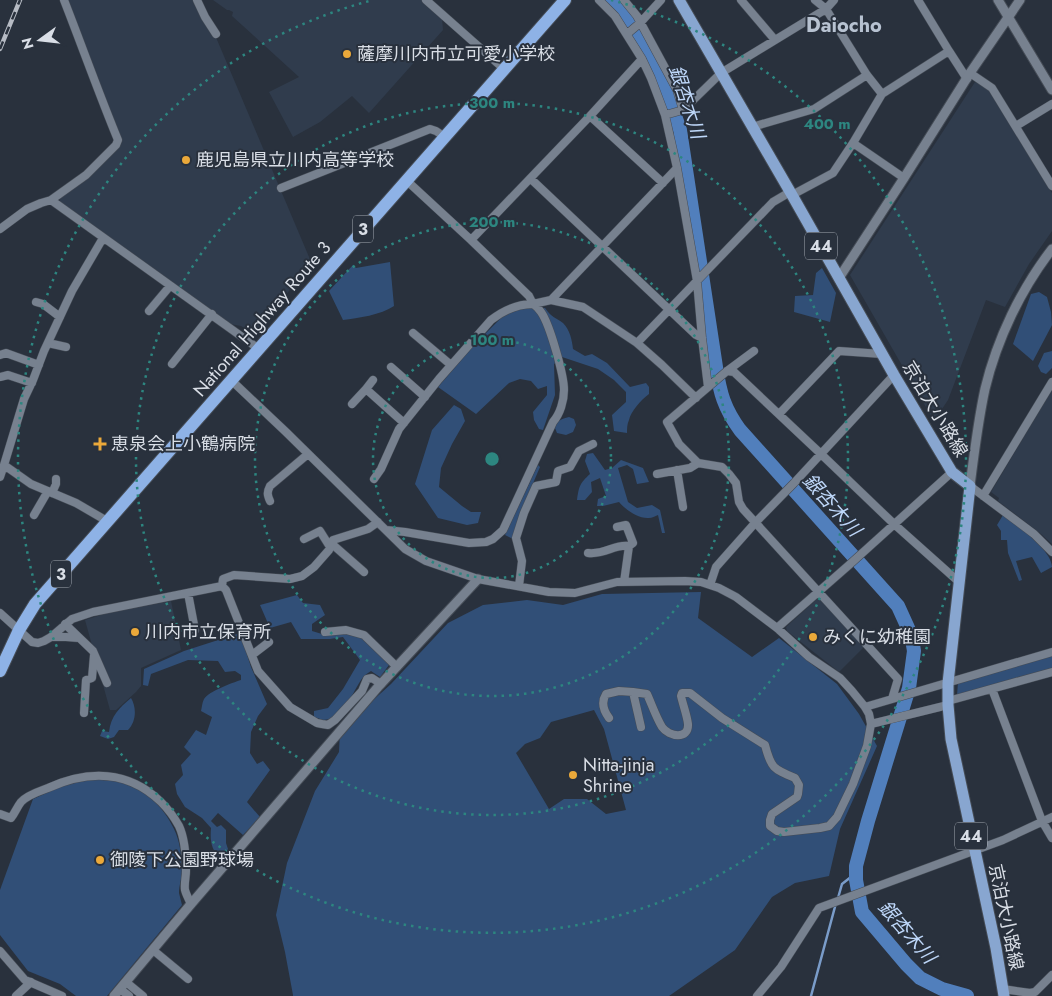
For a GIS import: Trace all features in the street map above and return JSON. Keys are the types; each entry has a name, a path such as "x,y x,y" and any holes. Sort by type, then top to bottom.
{"highway":[{"name":"National Highway Route 3","path":"0,671 19,630 35,604 565,0"}],"main road":[{"name":"京泊大小路線","path":"679,0 894,375 952,472 970,486 948,683 948,703 951,739 996,948 1003,993"}],"street":[{"path":"0,228 27,209 51,200 86,175 116,145 118,140 64,0"},
{"path":"196,0 216,34"},
{"path":"426,0 504,68"},
{"path":"599,0 628,33 651,78 666,114 699,280 702,338 710,386"},
{"path":"624,0 677,90 681,110"},
{"path":"628,33 661,0"},
{"path":"741,0 775,40"},
{"path":"815,0 826,9 867,75 882,94"},
{"path":"666,114 681,110 721,73 826,9 834,0"},
{"path":"918,0 949,51 968,76 992,88 1052,186"},
{"path":"998,0 1052,90"},
{"path":"839,278 968,76 1020,0"},
{"path":"637,344 773,202 833,173 882,94 949,51"},
{"path":"471,240 531,179 642,59"},
{"path":"752,127 814,109 867,75"},
{"path":"1016,126 1052,104"},
{"path":"590,116 663,183"},
{"path":"281,188 430,129 445,137"},
{"path":"853,143 904,178"},
{"path":"551,300 677,168"},
{"path":"531,179 696,335 702,338"},
{"path":"386,530 469,543 486,542 493,539 504,530 554,422 559,416 564,393 562,374 548,326 541,312 533,304 529,296 406,180"},
{"path":"51,200 259,349"},
{"path":"0,477 24,399 48,343 72,291 103,238"},
{"path":"1052,249 1022,293 995,357 980,414 970,486 1034,534 1052,552"},
{"path":"150,311 170,286"},
{"path":"374,479 382,468 399,429 424,397 491,320 501,312 512,307 551,300 583,307 637,344 696,398"},
{"path":"36,302 43,304 60,317"},
{"path":"172,364 212,314"},
{"path":"413,333 451,365"},
{"path":"48,343 66,347"},
{"path":"754,351 667,422 679,444 698,463 722,468 729,474 736,483 739,502 743,509 898,679 893,699"},
{"path":"779,414 838,351 882,354"},
{"path":"0,355 6,354 39,365"},
{"path":"391,367 424,397"},
{"path":"725,373 734,372 894,524 959,582"},
{"path":"0,377 8,375 32,383"},
{"path":"710,585 716,567 894,375"},
{"path":"231,380 405,549 426,561 478,579 549,592 575,592 617,582 684,581 701,582 719,588 736,596 809,656 840,678 865,707 871,724 867,746 853,784 833,822 829,826 820,828 784,832 777,831 770,824 772,814 797,797 799,785 795,778 776,770 769,761 765,745 722,718 690,693 685,692 681,696 688,724 687,730 683,734 675,736 669,734 662,727 647,694 619,691 606,694 603,699 603,708 609,718"},
{"path":"352,404 373,380"},
{"path":"984,496 1052,382"},
{"path":"366,389 404,423"},
{"path":"518,586 522,561 516,538 524,513 536,486 556,482 558,471 570,467 579,452 593,444"},
{"path":"270,501 267,492 270,486 308,454"},
{"path":"657,474 690,468 698,463"},
{"path":"4,465 31,484 76,503 107,521"},
{"path":"677,470 683,507"},
{"path":"777,628 952,472"},
{"path":"34,515 56,484 56,479"},
{"path":"222,586 223,579 234,575 290,579 302,576 314,567 331,546 333,540 368,529 378,522"},
{"path":"617,527 626,525 633,543 629,546 624,582"},
{"path":"304,540 320,531 331,546 364,572"},
{"path":"588,553 600,554 622,545 629,546"},
{"path":"120,989 381,684 478,579"},
{"path":"0,613 35,643 51,637 72,619 93,612 222,586"},
{"path":"222,586 226,590 258,670 290,707 322,724 328,725 362,691 367,679 372,678 381,684"},
{"path":"188,593 194,630"},
{"path":"65,624 94,653 107,682"},
{"path":"325,632 346,630 364,635 397,667"},
{"path":"51,637 66,636 79,638"},
{"path":"252,655 269,642"},
{"path":"865,707 1052,652"},
{"path":"84,713 86,680 92,678 94,653"},
{"path":"871,724 1052,672"},
{"path":"992,689 1042,821 1052,838"},
{"path":"633,692 640,727"},
{"path":"0,814 11,818 22,800 63,781 89,776 104,776 120,778 139,784 154,795 169,810 180,827 184,844 185,890 191,904"},
{"path":"757,996 781,967 819,908 1003,840 1052,817"},
{"path":"153,950 188,979"},
{"path":"0,951 25,980 62,996"},
{"path":"1003,993 1035,992 1052,975"},
{"path":"16,996 31,982"},
{"path":"120,989 129,996"},
{"path":"120,989 143,996"}],"shaded area":[{"name":"鹿児島県立川内高等学校","path":"66,0 194,0 215,35 312,264 254,332 250,332 241,326 230,324 59,203 61,196 87,177 122,142"},
{"name":"薩摩川内市立可愛小学校","path":"213,0 422,0 442,18 443,30 369,113 352,96 320,122 293,137 269,92 299,77 232,16 233,12"},
{"path":"975,82 989,89 1052,193 1052,231 1029,264 1005,307 986,300 948,400 934,421 850,275"},
{"path":"390,262 394,306 376,314 343,320 329,291 353,265 356,268"},
{"path":"822,268 836,293 830,322 794,312 795,296 813,295 816,273"},
{"path":"1039,292 1047,297 1052,325 1033,361 1013,344 1031,294"},
{"path":"526,307 545,308 552,316 563,323 570,335 573,349 585,356 592,354 607,363 630,387 646,383 649,387 649,394 632,413 627,433 614,431 612,415 626,402 626,392 614,380 598,369 562,357 554,364 555,395 543,430 539,429 534,420 533,412 547,395 547,386 538,389 531,381 520,379 509,383 476,414 438,387 477,342 503,316"},
{"path":"1052,351 1052,368 1046,374 1041,372 1038,366 1044,353"},
{"path":"1052,390 1052,544 998,501 999,498 991,492"},
{"path":"454,405 461,409 465,421 441,468 439,487 471,512 481,512 478,523 467,525 438,518 415,484 432,430"},
{"path":"569,417 574,419 576,425 573,432 566,435 557,433 555,428 557,423"},
{"path":"593,453 605,470 612,468 621,460 643,468 649,482 637,484 633,469 627,465 618,468 628,502 637,508 652,505 660,510 665,533 662,533 658,515 650,518 641,517 628,510 619,502 597,506 598,499 606,496 600,478 591,482 592,492 585,500 577,500 580,485 590,474 585,461 587,454"},
{"path":"538,465 540,467 513,539 505,535"},
{"path":"1003,515 1040,546 1050,560 1052,567 1041,573 1032,557 1016,561 1022,580 1019,581 1008,553 1007,540 1001,540 1001,531 997,525"},
{"path":"701,592 698,618 752,657 779,638 837,684 859,714 877,746 840,829 829,876 795,883 772,897 735,950 669,996 293,996 276,915 287,863 315,791 339,752 340,730 391,684 448,623 483,605 527,600 563,605 602,594","holes":["594,710 604,729 626,810 606,814 587,799 564,799 549,809 516,753 525,744 540,738 551,722"]},
{"path":"297,595 303,603 320,605 325,615 312,624 312,631 322,634 344,634 363,638 389,665 380,677 371,671 364,676 348,702 331,719 323,720 314,717 314,711 328,708 343,689 360,660 343,637 301,639 291,622 270,628 260,605"},
{"path":"817,599 820,599 864,647 839,672 787,631 786,627"},
{"path":"171,601 181,650 141,668 141,686 116,710 110,710 85,620 107,613"},
{"path":"240,633 251,667 267,704 258,716 251,732 250,753 257,764 263,761 270,770 247,802 260,817 243,835 218,813 211,821 217,827 221,825 226,830 226,843 229,852 221,859 212,845 211,828 202,818 185,807 177,794 175,784 183,775 181,765 191,754 184,747 196,730 206,735 212,717 201,711 204,699 216,690 241,680 241,675 235,671 225,672 218,661 188,660 151,674 148,686 143,685 144,669 184,651"},
{"path":"1052,654 1052,668 957,696 958,682"},
{"path":"131,698 135,715 131,727 128,730 119,730 114,737 108,739 100,736 102,731 109,732 116,713"},
{"path":"90,779 116,781 129,785 145,794 159,806 170,821 181,852 182,873 179,893 182,905 107,996 76,996 60,984 28,971 0,935 0,890 33,799 64,785"}],"waterway":[{"name":"銀杏木川","path":"611,0 627,17 654,62 663,81 680,130 718,376 726,407 740,430 898,606 912,639 914,651 909,688 856,866 856,880 862,912 920,978 942,989 967,996"},
{"path":"838,898 842,884 856,873 856,866"},
{"path":"811,996 836,903"}],"railway":[{"path":"0,49 20,0"}],"place":[{"name":"薩摩川内市立可愛小学校","path":"347,54"},
{"name":"鹿児島県立川内高等学校","path":"186,160"},
{"name":"恵泉会上小鶴病院","path":"100,444"},
{"name":"川内市立保育所","path":"135,632"},
{"name":"みくに幼稚園","path":"813,637"},
{"name":"Nitta-jinja Shrine","path":"573,775"},
{"name":"御陵下公園野球場","path":"100,860"}],"district":[{"name":"Daiocho","path":"844,25"}]}
